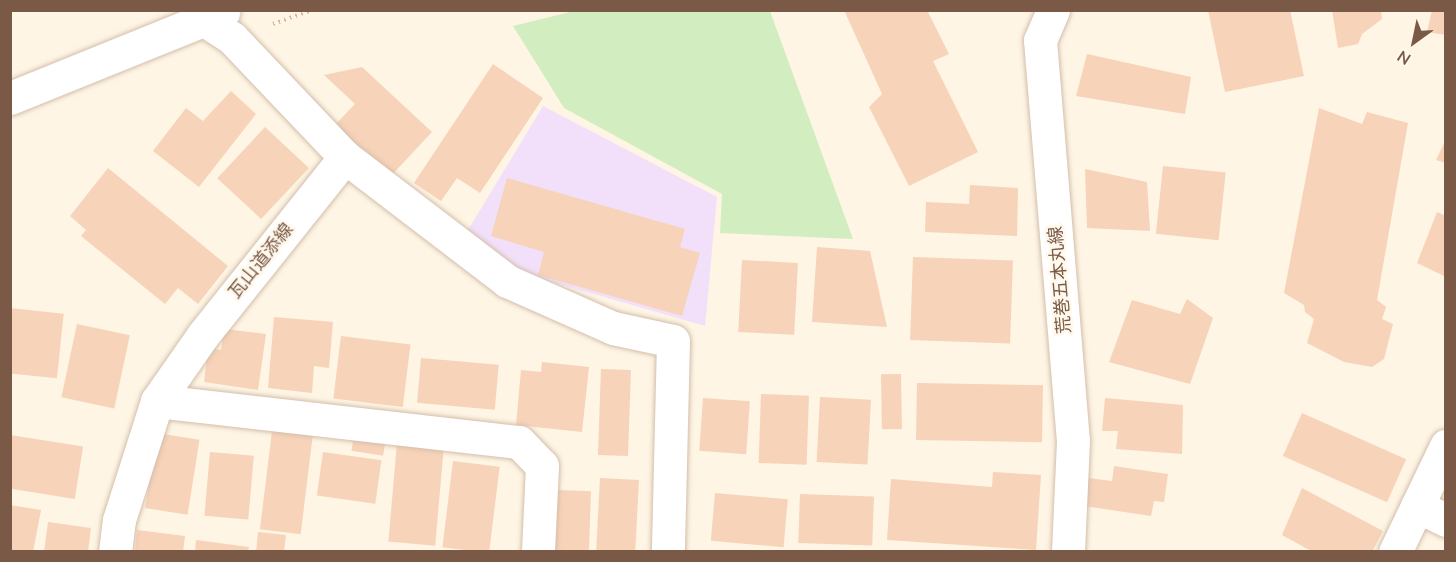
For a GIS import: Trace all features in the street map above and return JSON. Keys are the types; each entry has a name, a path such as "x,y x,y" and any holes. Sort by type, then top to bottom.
{"street":[{"name":"荒巻五本丸線","path":"1053,10 1040,40 1073,441 1068,552"},
{"path":"10,99 216,15 232,38 345,157 507,281 613,328 674,341 668,552"},
{"name":"瓦山道添線","path":"115,552 119,520 157,401 202,335 345,157"},
{"path":"157,401 519,442 542,466 538,552"},
{"path":"1395,552 1431,513 1446,446"}],"shaded area":[{"path":"543,106 717,197 705,326 514,271 465,235"}],"green space":[{"path":"574,11 770,11 853,239 720,233 722,194 564,108 513,26"}],"building":[{"path":"844,10 927,10 949,54 933,61 978,152 909,186 869,107 882,94"},
{"path":"1208,10 1290,10 1304,76 1225,92"},
{"path":"1332,10 1381,10 1382,19 1362,34 1358,44 1338,48"},
{"path":"1432,10 1446,10 1446,35 1427,32"},
{"path":"1087,54 1191,77 1185,114 1076,96"},
{"path":"493,64 543,98 480,193 457,178 441,201 414,183"},
{"path":"362,67 432,132 389,178 333,127 355,104 324,75"},
{"path":"231,91 256,114 199,187 153,151 186,108 203,121"},
{"path":"1319,108 1362,124 1367,112 1408,123 1377,300 1386,307 1382,319 1393,324 1384,359 1372,367 1344,362 1307,343 1314,319 1305,312 1304,305 1284,293"},
{"path":"265,127 309,168 261,219 217,178"},
{"path":"1446,139 1446,163 1436,160"},
{"path":"1163,166 1226,173 1219,240 1156,234"},
{"path":"108,168 228,266 198,304 178,288 165,304 81,236 86,230 70,216"},
{"path":"1085,169 1147,182 1150,231 1087,228"},
{"path":"507,178 685,229 680,247 700,253 682,316 538,275 544,252 491,236"},
{"path":"970,185 1018,188 1017,236 925,232 926,202 969,204"},
{"path":"1437,212 1446,216 1446,277 1417,263"},
{"path":"817,247 870,251 887,327 812,322"},
{"path":"913,257 1013,260 1010,343 910,340"},
{"path":"742,260 798,263 794,335 738,332"},
{"path":"1187,299 1213,318 1190,384 1109,362 1132,300 1180,314"},
{"path":"10,308 64,314 57,378 10,373"},
{"path":"274,317 333,322 329,368 314,366 312,393 268,388"},
{"path":"77,324 130,335 114,409 61,397"},
{"path":"224,329 266,334 258,390 204,382 208,348 221,350"},
{"path":"341,336 410,345 403,407 333,399"},
{"path":"421,358 499,365 495,410 417,403"},
{"path":"542,362 589,367 582,432 516,425 521,370 541,372"},
{"path":"601,369 631,370 628,456 598,455"},
{"path":"881,374 901,374 902,429 882,429"},
{"path":"917,383 1043,385 1042,442 916,440"},
{"path":"761,394 809,396 807,465 759,463"},
{"path":"820,397 871,400 868,465 817,462"},
{"path":"703,398 750,401 746,454 699,451"},
{"path":"1105,398 1183,405 1182,454 1116,449 1118,431 1102,431"},
{"path":"1302,413 1406,459 1387,502 1283,456"},
{"path":"272,431 313,436 301,534 260,529"},
{"path":"157,433 199,440 188,515 145,508"},
{"path":"10,435 83,447 75,499 10,489"},
{"path":"354,435 386,440 383,456 351,451"},
{"path":"397,443 444,447 435,546 388,542"},
{"path":"210,452 254,456 248,520 204,516"},
{"path":"323,452 381,460 375,504 317,496"},
{"path":"453,461 500,467 489,552 442,547"},
{"path":"1114,466 1168,474 1164,502 1154,501 1151,516 1084,506 1088,478 1112,481"},
{"path":"993,472 1041,475 1036,550 887,540 891,479 992,487"},
{"path":"600,478 639,480 635,552 596,552"},
{"path":"1302,488 1383,531 1372,552 1313,552 1282,535"},
{"path":"557,490 591,491 589,552 555,552"},
{"path":"715,493 788,499 784,547 711,541"},
{"path":"800,494 874,497 872,546 798,543"},
{"path":"10,505 41,510 33,552 10,552"},
{"path":"48,522 91,528 88,552 44,552"},
{"path":"137,530 185,536 183,552 135,552"},
{"path":"258,532 286,535 284,552 256,552"},
{"path":"196,540 249,547 248,552 195,552"}]}
